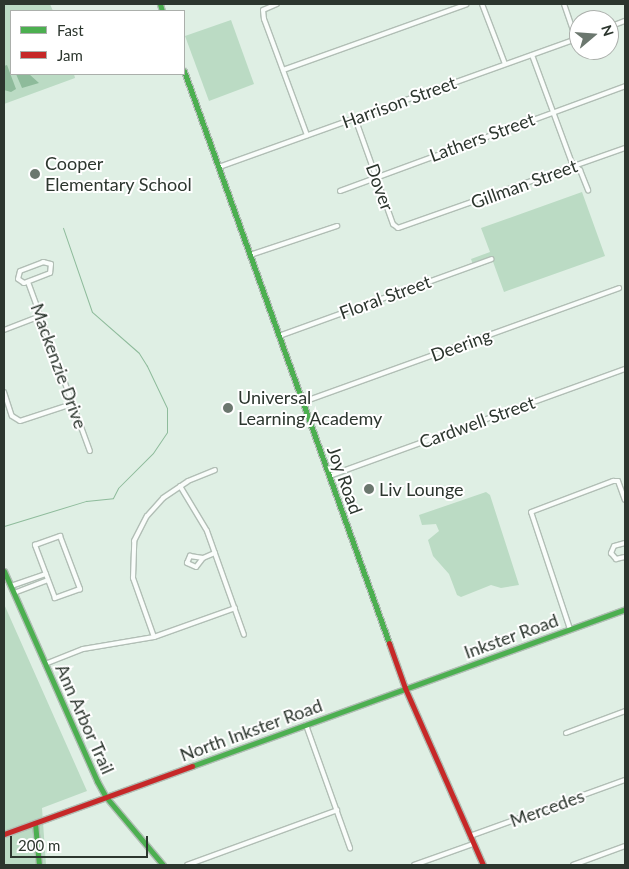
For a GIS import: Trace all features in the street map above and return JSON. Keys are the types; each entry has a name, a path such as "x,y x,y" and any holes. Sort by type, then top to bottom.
{"main road":[{"name":"Joy Road","path":"185,74 405,688 483,865"},
{"name":"Ann Arbor Trail","path":"4,571 106,797 163,865"},
{"name":"Inkster Road","path":"405,688 625,609"},
{"name":"North Inkster Road","path":"106,797 405,688"},
{"path":"4,834 106,797"},
{"path":"35,822 39,865"}],"street":[{"path":"277,4 266,7 264,19 307,135"},
{"path":"283,70 467,4"},
{"path":"482,4 505,64"},
{"path":"564,4 569,16"},
{"name":"Harrison Street","path":"219,167 569,41"},
{"path":"532,55 575,166 580,170 588,190"},
{"name":"Lathers Street","path":"340,191 376,176 625,86"},
{"name":"Dover","path":"355,118 396,228 424,220"},
{"name":"Gillman Street","path":"424,220 625,148"},
{"path":"250,255 337,226"},
{"name":"Floral Street","path":"279,336 492,259"},
{"name":"Mackenzie Drive","path":"43,262 50,264 50,273 28,282 18,279 20,271 43,262"},
{"name":"Mackenzie Drive","path":"28,282 90,451"},
{"name":"Deering","path":"303,402 619,288"},
{"path":"4,330 41,316"},
{"name":"Cardwell Street","path":"329,476 625,369"},
{"path":"4,392 12,416 20,421 72,404"},
{"path":"154,637 133,578 132,550 147,516 180,486 215,470"},
{"path":"570,629 531,516 535,509 618,481 625,500"},
{"path":"180,486 200,517 215,553 244,636"},
{"path":"60,536 80,589 56,598 46,574 35,545 60,536"},
{"path":"625,543 614,546 611,553 616,559 625,557"},
{"path":"203,558 215,553"},
{"path":"10,586 46,574"},
{"path":"14,593 48,580"},
{"path":"45,664 83,650 154,637 235,608"},
{"path":"566,733 625,711"},
{"path":"306,724 350,848"},
{"name":"Mercedes","path":"470,836 625,780"},
{"path":"187,865 336,810"},
{"path":"414,865 473,844"},
{"path":"573,865 625,846"},
{"path":"195,865 199,861"}],"shaded area":[{"path":"4,4 50,4 53,10 10,10 10,75 74,75 75,78 4,104"},
{"path":"231,20 254,84 209,101 185,36"},
{"path":"7,65 16,89 11,92 4,90 4,66"},
{"path":"16,75 30,75 39,83 22,88"},
{"path":"582,192 605,256 504,292 492,259 473,265 471,259 490,252 481,228"},
{"path":"486,492 490,495 519,585 501,588 491,585 461,597 457,595 449,574 433,556 428,540 439,531 436,524 422,525 419,515"},
{"path":"4,604 87,791 42,808 46,865 4,865"}],"waterway":[{"path":"4,526 86,501 113,498 118,488 153,453 167,432 167,408 139,353 92,312 63,228"}],"traffic: fast":[{"path":"160,4 162,10"},
{"path":"185,74 389,643"},
{"path":"4,571 97,781 106,797 163,865"},
{"path":"192,766 625,609"},
{"path":"35,823 39,865"}],"traffic: jam":[{"path":"389,643 405,688 483,865"},
{"path":"4,834 192,766"}],"place":[{"name":"Cooper Elementary School","path":"35,174"},
{"name":"Universal Learning Academy","path":"228,408"},
{"name":"Liv Lounge","path":"369,489"}]}
